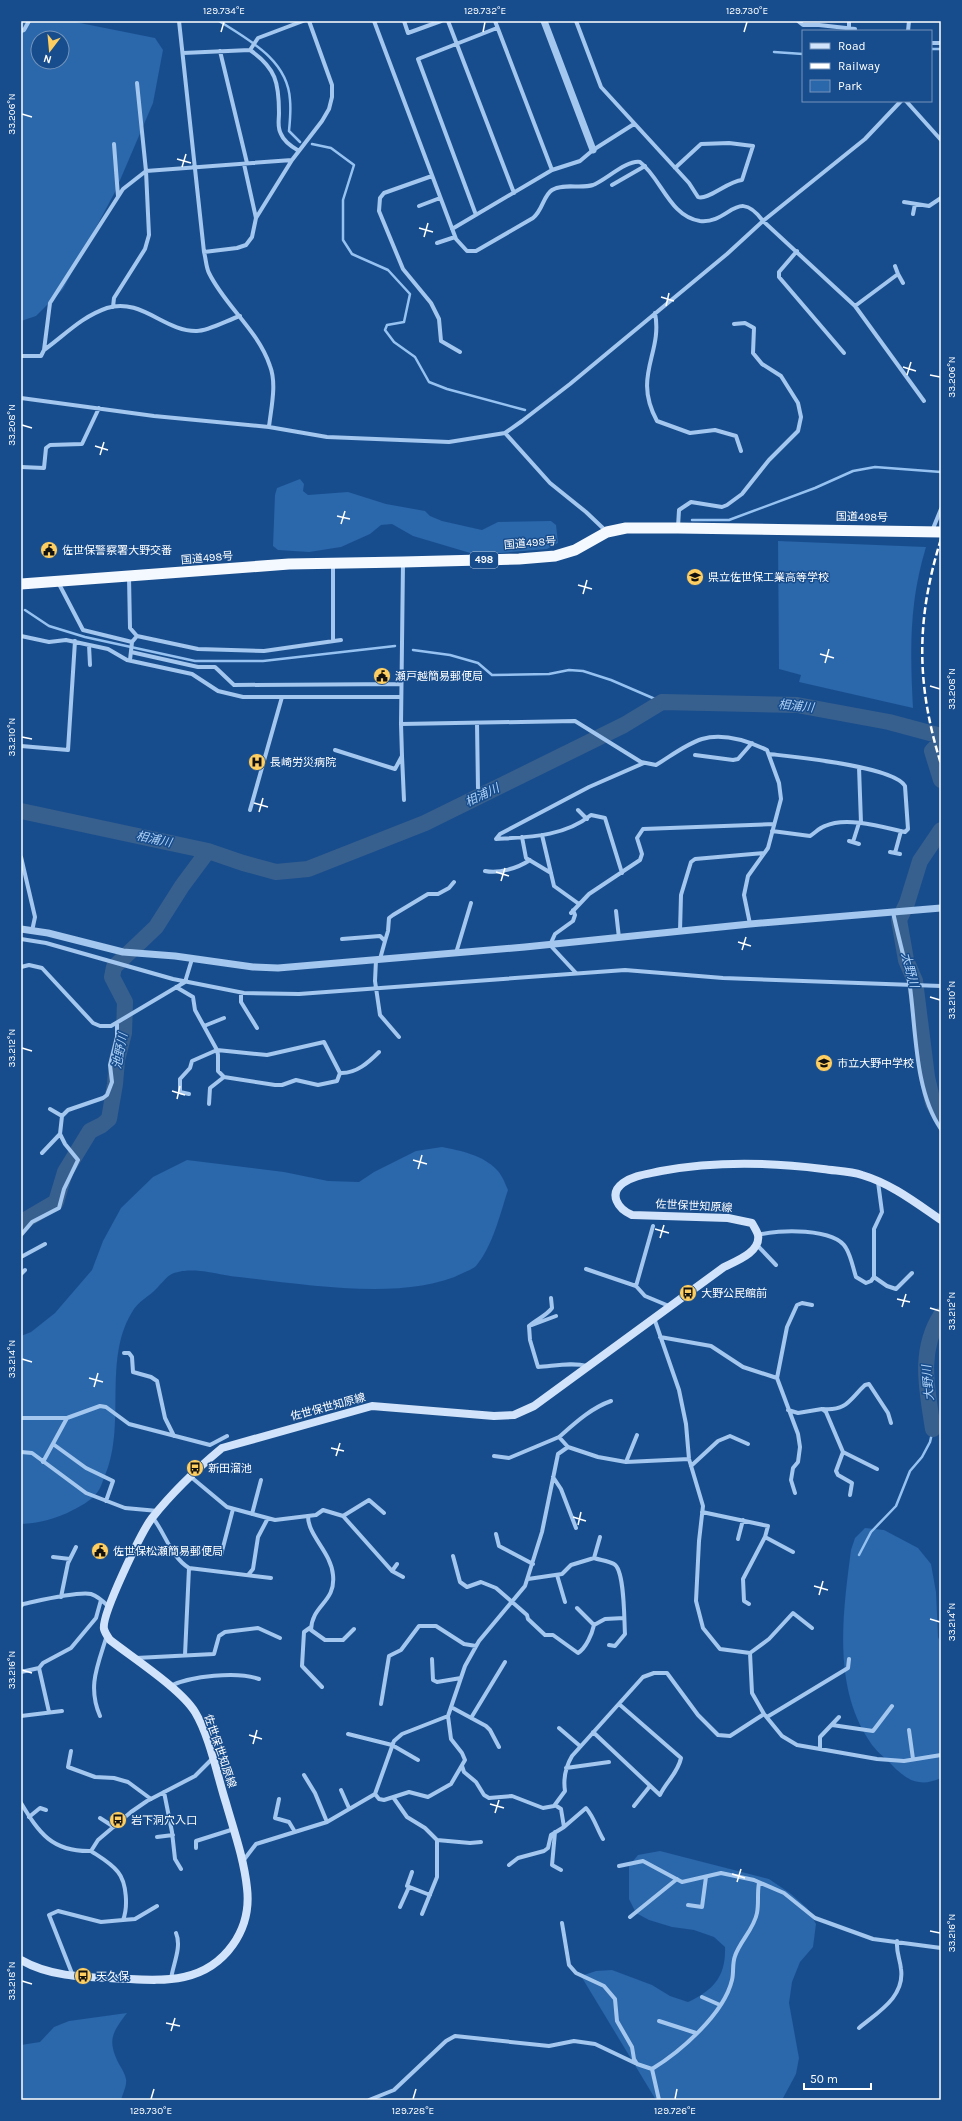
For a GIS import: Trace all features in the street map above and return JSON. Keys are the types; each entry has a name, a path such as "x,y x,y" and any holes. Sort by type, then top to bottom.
{"highway":[{"name":"国道498号","path":"21,584 289,564 519,559 555,556 574,550 607,532 626,528 936,532"}],"main road":[{"name":"佐世保世知原線","path":"758,1235 752,1223 728,1218 632,1215 622,1211 616,1202 617,1194 622,1184 633,1176 683,1167 736,1162 781,1163 862,1175 894,1188 941,1220"},
{"path":"756,1245 758,1235"},
{"name":"佐世保世知原線","path":"21,1960 51,1973 73,1976 156,1980 183,1978 203,1971 224,1957 236,1943 244,1924 248,1906 248,1889 243,1861 212,1759 195,1712 180,1695 110,1640 104,1630 105,1619 142,1533 155,1514 218,1451 222,1448 268,1434 372,1406 494,1416 514,1415 534,1406 724,1266 748,1255 756,1245"}],"street":[{"path":"21,31 24,30 29,21"},
{"path":"178,21 183,53 204,252 208,271 260,345 271,366 273,379 269,427"},
{"path":"250,49 258,38 303,21"},
{"path":"204,252 237,248 246,245 252,237 256,218 292,160 322,121 332,98 332,85 309,21"},
{"path":"374,21 455,237 467,251 476,251 538,214 548,195 555,188 592,185 635,161 645,166 675,206 691,219 700,221 714,220 742,205 752,208 763,221 855,306 924,401"},
{"path":"404,21 408,33 441,21"},
{"path":"448,21 514,193"},
{"path":"495,21 552,170"},
{"path":"544,21 593,150"},
{"path":"576,21 602,87 634,124 674,168 688,183 694,194 702,198 706,198 733,181 742,180 752,146 729,143 702,144 674,168"},
{"path":"798,21 803,25 855,29"},
{"path":"849,21 849,28"},
{"path":"476,215 418,59 497,28"},
{"path":"183,53 250,49 265,61 276,79 279,91 278,127 286,142 299,151"},
{"path":"220,51 246,164 256,218"},
{"path":"112,307 114,298 145,249 149,235 146,171 138,83"},
{"path":"21,398 154,416 269,427 327,437 449,442 505,433 656,313 727,254 763,221 865,139 900,102"},
{"path":"907,102 941,140"},
{"path":"452,229 552,170 580,161 593,150 634,124"},
{"path":"114,144 118,197"},
{"path":"21,356 41,356 44,350 50,303 123,189 146,171 292,160"},
{"path":"612,185 645,166"},
{"path":"432,176 384,194 380,198 379,211 403,269 431,303 439,318 441,341 460,352"},
{"path":"419,206 440,198"},
{"path":"904,202 929,206 941,198"},
{"path":"913,214 915,204"},
{"path":"437,243 455,237"},
{"path":"797,251 779,272 779,277 844,353"},
{"path":"895,266 903,283"},
{"path":"855,306 898,274"},
{"path":"44,350 87,316 112,307 128,306 144,311 181,329 199,332 240,316"},
{"path":"656,313 658,325 647,373 646,391 651,410 657,422 690,433 715,430 736,436 741,451"},
{"path":"678,528 679,510 683,505 691,502 722,507 727,505 742,494 769,460 798,431 801,417 798,403 781,376 762,364 753,353 754,328 744,323 734,324"},
{"path":"21,467 44,468 46,448 50,444 82,444 99,408"},
{"path":"505,433 550,482 607,532"},
{"path":"936,532 941,509"},
{"path":"403,562 401,724 404,800"},
{"path":"333,563 333,641"},
{"path":"129,577 130,628 137,636 198,649 264,651 341,640"},
{"path":"58,582 83,630 132,642"},
{"path":"21,636 49,642 66,640 108,649 130,660 192,674 226,694 243,697 401,697"},
{"path":"130,660 132,642 137,636"},
{"path":"21,746 68,750 74,642"},
{"path":"89,645 90,665"},
{"path":"130,652 198,666 215,667 234,685 401,684"},
{"path":"250,810 282,697"},
{"path":"401,724 574,721 643,763 656,765 703,738 726,738 752,743 768,750 779,783 781,799 764,853 748,876 744,895 750,924"},
{"path":"477,723 478,788"},
{"path":"695,755 733,760 738,759 752,743"},
{"path":"335,750 395,769 402,756"},
{"path":"769,754 859,767 895,777 902,781 905,786 908,829 904,832 860,823 834,823 824,826 810,836 772,831"},
{"path":"622,873 605,818 591,816 581,824 554,833 496,839 500,834 589,787 643,763"},
{"path":"859,767 860,823 851,842 859,844"},
{"path":"578,810 587,819"},
{"path":"550,945 555,934 573,921 575,915 572,911 589,894 640,860 642,854 637,838 643,829 774,824"},
{"path":"900,854 892,852 902,831"},
{"path":"542,835 554,886 579,904"},
{"path":"522,837 526,858 551,873"},
{"path":"680,932 681,895 691,862 695,859 764,853"},
{"path":"21,857 35,917 32,931"},
{"path":"485,871 493,873 522,866 530,860"},
{"path":"399,1037 380,1015 375,988 378,960 388,931 389,918 392,914 428,894 438,894 449,888 454,882"},
{"path":"456,953 471,903"},
{"path":"21,929 123,952 253,967 278,968 550,945 750,924 941,908"},
{"path":"616,911 620,938"},
{"path":"892,912 910,986 918,1060 928,1109 941,1129"},
{"path":"342,939 380,936 384,941"},
{"path":"21,939 46,943 112,960 185,982 241,992 300,994 625,970 723,978 941,986"},
{"path":"550,945 576,973"},
{"path":"21,967 29,965 42,968 93,1024 106,1026 120,1022 185,982 192,959"},
{"path":"176,987 193,996 193,1006 217,1050 218,1071 224,1077 275,1085 282,1085 296,1080 318,1085 337,1081 340,1072 324,1042 267,1055 232,1050 217,1050 192,1061 190,1068 180,1079 180,1092 189,1094"},
{"path":"241,992 241,1002 257,1028"},
{"path":"204,1026 224,1018"},
{"path":"21,1234 32,1222 59,1208 62,1202 64,1189 78,1160 65,1144 60,1134 62,1116 68,1110 103,1098 107,1094 112,1082 110,1065 120,1022"},
{"path":"340,1072 348,1073 368,1063 379,1052"},
{"path":"209,1104 210,1088 224,1077"},
{"path":"50,1109 62,1116"},
{"path":"42,1153 60,1134"},
{"path":"874,1277 874,1229 882,1212 878,1182"},
{"path":"636,1286 653,1226"},
{"path":"758,1235 768,1232 790,1231 816,1233 835,1238 846,1247 856,1277 866,1283 874,1277"},
{"path":"21,1257 45,1244"},
{"path":"756,1245 776,1265"},
{"path":"586,1269 636,1286 645,1296 669,1306"},
{"path":"21,1274 24,1270"},
{"path":"874,1277 887,1286 896,1289 912,1273"},
{"path":"551,1298 552,1308 548,1313 537,1319 530,1326 530,1340 538,1366 558,1366 577,1363 587,1366"},
{"path":"795,1493 791,1480 794,1468 798,1462 800,1447 798,1434 777,1378 787,1327 797,1305 802,1303 812,1305"},
{"path":"530,1326 556,1316"},
{"path":"653,1317 679,1390 686,1424 689,1459 703,1506 699,1541 696,1601 703,1628 720,1649 750,1653 769,1639 793,1613 812,1628"},
{"path":"660,1337 711,1346 743,1367 777,1378"},
{"path":"124,1353 130,1353 132,1356 133,1372 151,1377 157,1381 165,1418 174,1436"},
{"path":"788,1410 798,1412 822,1409 839,1409 865,1385 869,1384 888,1413 891,1423"},
{"path":"494,1456 510,1458 559,1437 578,1420 589,1415 598,1406 611,1401"},
{"path":"21,1418 67,1418 100,1406 106,1407 129,1424 210,1445 227,1436"},
{"path":"822,1409 826,1412 843,1452 877,1469"},
{"path":"43,1462 67,1418"},
{"path":"626,1462 637,1434"},
{"path":"691,1466 718,1440 730,1436 748,1444"},
{"path":"559,1437 568,1447 598,1457 626,1462 689,1459"},
{"path":"52,1444 86,1468 113,1481 106,1501"},
{"path":"213,1444 218,1451"},
{"path":"376,1794 379,1799 384,1800 409,1792 428,1797 451,1784 462,1766 465,1760 462,1752 451,1739 448,1716 465,1666 476,1646 525,1586 542,1532 558,1454 568,1447"},
{"path":"21,1452 32,1453 86,1493 125,1508 155,1514 171,1548 189,1568 271,1578"},
{"path":"843,1452 836,1471 838,1475 852,1482 850,1495"},
{"path":"192,1477 221,1504 233,1509 275,1520 316,1515 323,1510 343,1516 392,1571 403,1578"},
{"path":"553,1477 561,1489 576,1528"},
{"path":"252,1514 261,1480"},
{"path":"343,1516 369,1500 384,1513"},
{"path":"220,1555 233,1509"},
{"path":"702,1512 768,1526 765,1537 742,1579 744,1601 749,1604"},
{"path":"308,1516 308,1525 322,1545 333,1575 328,1599 317,1610 311,1620 311,1630 325,1640 343,1640 354,1629"},
{"path":"248,1575 253,1570 258,1538 268,1518"},
{"path":"738,1539 743,1520"},
{"path":"496,1534 499,1546 533,1564"},
{"path":"594,1558 600,1537"},
{"path":"765,1537 793,1552"},
{"path":"61,1597 70,1559 76,1547"},
{"path":"453,1556 460,1582 467,1587 480,1582 496,1588 513,1602 545,1635 553,1635 578,1653 581,1651 592,1633 594,1625 605,1619 624,1618"},
{"path":"53,1557 70,1559"},
{"path":"528,1579 562,1574 571,1565 594,1558 615,1564 620,1570 625,1634 616,1646 609,1645"},
{"path":"392,1571 397,1564"},
{"path":"185,1655 189,1568"},
{"path":"557,1575 565,1602"},
{"path":"22,1605 61,1597 89,1594 101,1600 110,1607"},
{"path":"49,1712 40,1668 43,1663 71,1648 96,1618 101,1600"},
{"path":"577,1608 594,1625"},
{"path":"380,1704 389,1656 401,1650 419,1626 436,1626 464,1644 476,1646"},
{"path":"311,1627 304,1632 302,1666 322,1687"},
{"path":"133,1658 214,1654 219,1636 231,1630 258,1628 280,1638"},
{"path":"100,1716 94,1702 94,1680 107,1634"},
{"path":"750,1653 752,1692 766,1716 782,1736 797,1745 877,1759 904,1761 941,1755"},
{"path":"432,1659 432,1680 436,1682 461,1678"},
{"path":"462,1766 464,1772 476,1782 484,1795 490,1798 512,1796 543,1808 555,1805 565,1792 563,1780 566,1768 572,1756 643,1677 654,1673 667,1673 698,1715 718,1735 730,1736 848,1668 849,1659"},
{"path":"472,1718 505,1662"},
{"path":"21,1672 40,1668"},
{"path":"169,1686 183,1680 247,1675 259,1679"},
{"path":"593,1732 660,1795 665,1785 679,1768 681,1758 620,1704"},
{"path":"832,1725 873,1731 892,1706"},
{"path":"451,1707 490,1730 499,1747"},
{"path":"21,1716 62,1711"},
{"path":"243,1861 256,1844 327,1822 349,1808 376,1794 394,1741 402,1734 448,1716"},
{"path":"820,1749 820,1737 839,1717"},
{"path":"559,1728 580,1746"},
{"path":"909,1730 913,1759"},
{"path":"348,1734 392,1745 418,1760"},
{"path":"71,1751 68,1766 95,1777 114,1778 128,1782 151,1799"},
{"path":"91,1851 98,1840 131,1812 151,1799 195,1776 212,1759"},
{"path":"566,1768 609,1762"},
{"path":"304,1775 315,1793 327,1822"},
{"path":"634,1806 650,1786"},
{"path":"341,1790 349,1808"},
{"path":"164,1792 173,1835 175,1859 181,1868"},
{"path":"393,1797 407,1817 425,1828 437,1840 470,1843 481,1842"},
{"path":"279,1799 275,1818 289,1822 295,1832"},
{"path":"21,1803 37,1830 51,1842 76,1852 91,1851 118,1872 123,1884 126,1912 123,1920"},
{"path":"555,1805 561,1809 564,1827"},
{"path":"29,1817 40,1808 46,1810"},
{"path":"509,1865 518,1858 544,1851 548,1848 551,1835 564,1827 586,1808 591,1814 596,1828 603,1839"},
{"path":"100,1818 114,1827"},
{"path":"196,1848 196,1841 234,1829"},
{"path":"555,1832 552,1865 561,1870"},
{"path":"157,1837 173,1835"},
{"path":"422,1914 438,1877 437,1840"},
{"path":"619,1866 643,1861 682,1882 706,1878 721,1873 759,1882 784,1893 814,1918 873,1939 941,1948"},
{"path":"400,1907 409,1887 407,1886 412,1872"},
{"path":"688,1905 702,1907 706,1878"},
{"path":"630,1918 677,1879"},
{"path":"652,2069 681,2049 712,2017 720,2005 732,1980 733,1960 738,1947 751,1929 757,1913 759,1882"},
{"path":"409,1887 430,1895"},
{"path":"73,1976 49,1915 58,1911 101,1922 135,1919 157,1906"},
{"path":"562,1923 569,1965 576,1973 604,1986 615,1999 617,2022 632,2047 634,2059 637,2064"},
{"path":"172,1979 174,1960 178,1949 176,1933"},
{"path":"859,2028 897,1994 901,1984 901,1970 896,1949 897,1941"},
{"path":"702,1997 720,2005"},
{"path":"659,2021 696,2034"},
{"path":"369,2100 394,2090 446,2041 455,2036 549,2046 574,2040 595,2044 637,2064 652,2069"},
{"path":"652,2069 659,2100"}],"green space":[{"path":"21,21 70,21 155,38 163,50 153,103 115,192 63,289 36,316 21,321"},
{"path":"300,479 304,484 303,491 308,495 348,492 386,504 425,511 430,516 442,521 482,530 498,522 551,521 556,525 558,543 547,549 477,555 413,536 392,524 381,525 370,534 341,547 309,552 278,550 273,546 275,495 277,488"},
{"path":"778,541 926,547 916,588 912,627 911,666 913,708 799,682 801,675 779,669"},
{"path":"442,1147 479,1157 499,1172 508,1190 499,1219 487,1249 476,1266 440,1282 413,1287 384,1289 323,1286 190,1270 171,1274 136,1306 124,1328 116,1370 114,1436 111,1458 99,1491 94,1497 79,1507 60,1516 35,1523 21,1524 21,1336 31,1332 55,1313 92,1270 103,1241 121,1208 153,1177 187,1160 284,1172 328,1181 359,1182 374,1172 416,1151"},
{"path":"865,1528 884,1530 918,1548 931,1564 936,1592 938,1637 941,1644 941,1778 933,1781 913,1781 897,1770 877,1751 870,1742 858,1720 850,1697 845,1673 843,1648 845,1598 851,1550 855,1538"},
{"path":"660,1851 769,1879 791,1894 807,1908 816,1924 813,1947 800,1962 792,1982 789,2003 799,2058 796,2074 782,2100 656,2100 581,1976 596,1971 612,1970 652,1985 670,1996 688,2002 704,1993 716,1981 723,1967 725,1947 714,1937 694,1930 672,1927 649,1920 636,1913 629,1899 629,1866 638,1855"},
{"path":"127,2013 115,2032 112,2043 115,2056 126,2079 121,2100 21,2100 21,2045 40,2042 54,2027 69,2021"}],"waterway":[{"path":"219,21 254,44 275,62 288,86 290,100 289,131 300,142"},
{"path":"932,49 941,49"},
{"path":"774,52 802,54"},
{"path":"312,144 331,148 354,165 343,200 343,240 352,254 388,270 410,294 404,322 387,325 385,330 394,342 415,357 429,382 447,389 525,410"},
{"path":"692,520 729,520 815,488 853,471 875,467 941,472"},
{"path":"25,610 49,626 85,637 195,661 263,661 395,646"},
{"path":"413,650 450,655 478,663 492,675 549,674 569,670 583,671 611,680 662,702"},
{"name":"相浦川","path":"21,811 208,851 276,872 308,869 425,823 624,725 662,702 797,705 889,722 941,736"},
{"name":"大野川","path":"941,742 932,751 941,780"},
{"name":"大野川","path":"941,830 920,861 907,903 899,920 906,960 915,981 927,1077 933,1103 941,1117"},
{"name":"池野川","path":"21,1226 27,1219 56,1202 65,1172 90,1131 102,1125 109,1119 115,1084 117,1060 124,1033 125,1002 112,977 114,967 156,927 182,886 208,851"},
{"name":"大野川","path":"933,1429 928,1399 926,1370 929,1342 941,1315"},
{"path":"859,1555 871,1532 896,1506 910,1471 922,1457 930,1442 933,1429"}],"railway":[{"path":"941,539 927,597 923,624 922,652 923,679 927,706 941,764"}],"place":[{"name":"佐世保警察署大野交番","path":"49,550"},
{"name":"県立佐世保工業高等学校","path":"695,577"},
{"name":"瀬戸越簡易郵便局","path":"382,676"},
{"name":"長崎労災病院","path":"257,762"},
{"name":"市立大野中学校","path":"824,1063"},
{"name":"大野公民館前","path":"688,1293"},
{"name":"新田溜池","path":"195,1468"},
{"name":"佐世保松瀬簡易郵便局","path":"100,1551"},
{"name":"岩下洞穴入口","path":"118,1820"},
{"name":"天久保","path":"83,1976"}]}
